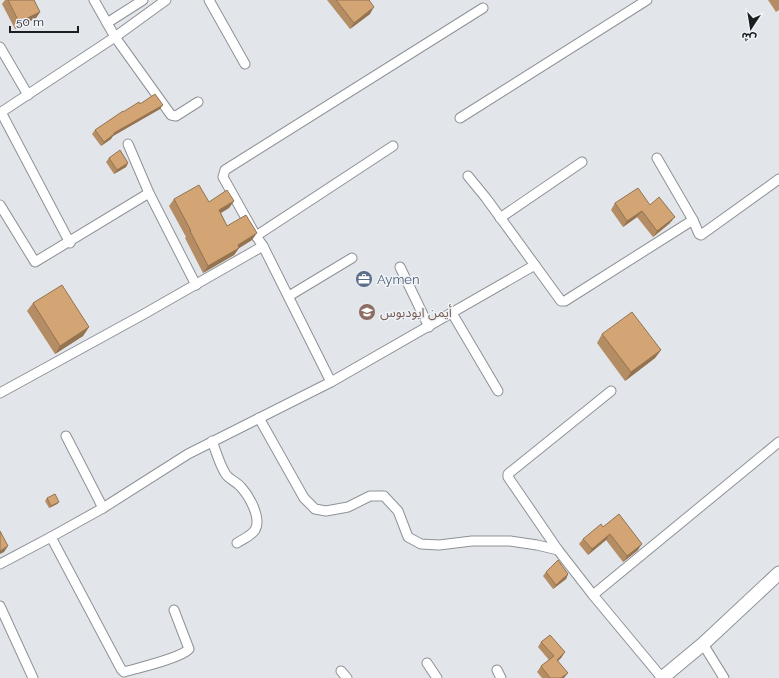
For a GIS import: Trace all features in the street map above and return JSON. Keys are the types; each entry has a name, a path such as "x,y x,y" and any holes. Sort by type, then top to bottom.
{"main road":[{"path":"662,678 703,644 779,573"}],"street":[{"path":"94,0 115,37 171,115 176,116 198,102"},
{"path":"107,23 144,0"},
{"path":"70,242 1,112 115,37 166,0"},
{"path":"209,0 245,64"},
{"path":"460,118 647,0"},
{"path":"331,382 263,246 223,177 225,170 483,8"},
{"path":"0,47 28,95"},
{"path":"128,144 149,193 196,285"},
{"path":"256,236 393,146"},
{"path":"657,158 693,220 699,234 704,234 779,179"},
{"path":"500,218 582,162"},
{"path":"468,176 561,301 565,301 693,220"},
{"path":"0,205 35,262 149,193"},
{"path":"0,393 196,285 263,246"},
{"path":"289,296 352,258"},
{"path":"0,564 103,508 188,454 331,382 535,266"},
{"path":"400,267 429,327"},
{"path":"452,313 498,391"},
{"path":"611,391 511,471 508,474 508,477 558,550 593,595 662,678"},
{"path":"259,418 304,498 314,509 326,511 348,507 370,496 384,496 398,511 408,537 421,544 439,545 472,540 510,541 558,550"},
{"path":"66,436 103,508"},
{"path":"212,441 225,474 241,487 254,508 257,517 254,530 237,543"},
{"path":"593,595 779,442"},
{"path":"51,537 121,669 124,672 186,653 189,649 174,610"},
{"path":"0,606 33,678"},
{"path":"703,644 724,678"},
{"path":"427,663 437,678"}],"building":[{"path":"8,0 34,0 40,12 19,22"},
{"path":"336,0 369,0 374,7 354,23"},
{"path":"155,94 163,105 114,133 104,142 95,130 123,111 139,102 140,104"},
{"path":"120,150 128,163 117,170 109,158"},
{"path":"199,185 209,202 227,190 234,201 219,210 227,226 246,215 257,233 238,245 239,248 208,266 174,199"},
{"path":"638,188 650,205 659,197 675,217 657,231 642,211 627,221 615,203"},
{"path":"62,285 89,327 60,346 33,303"},
{"path":"632,312 661,350 631,372 602,334"},
{"path":"55,494 59,502 51,506 47,498"},
{"path":"619,514 642,544 627,556 610,534 592,549 583,539 601,524 603,527"},
{"path":"0,531 8,546 0,551"},
{"path":"558,560 568,574 556,585 546,572"},
{"path":"550,635 565,652 557,660 568,673 561,678 550,678 541,666 554,656 541,642"}],"place":[{"name":"Aymen","path":"364,279"},
{"name":"أيمن ايودبوس","path":"367,312"}]}
